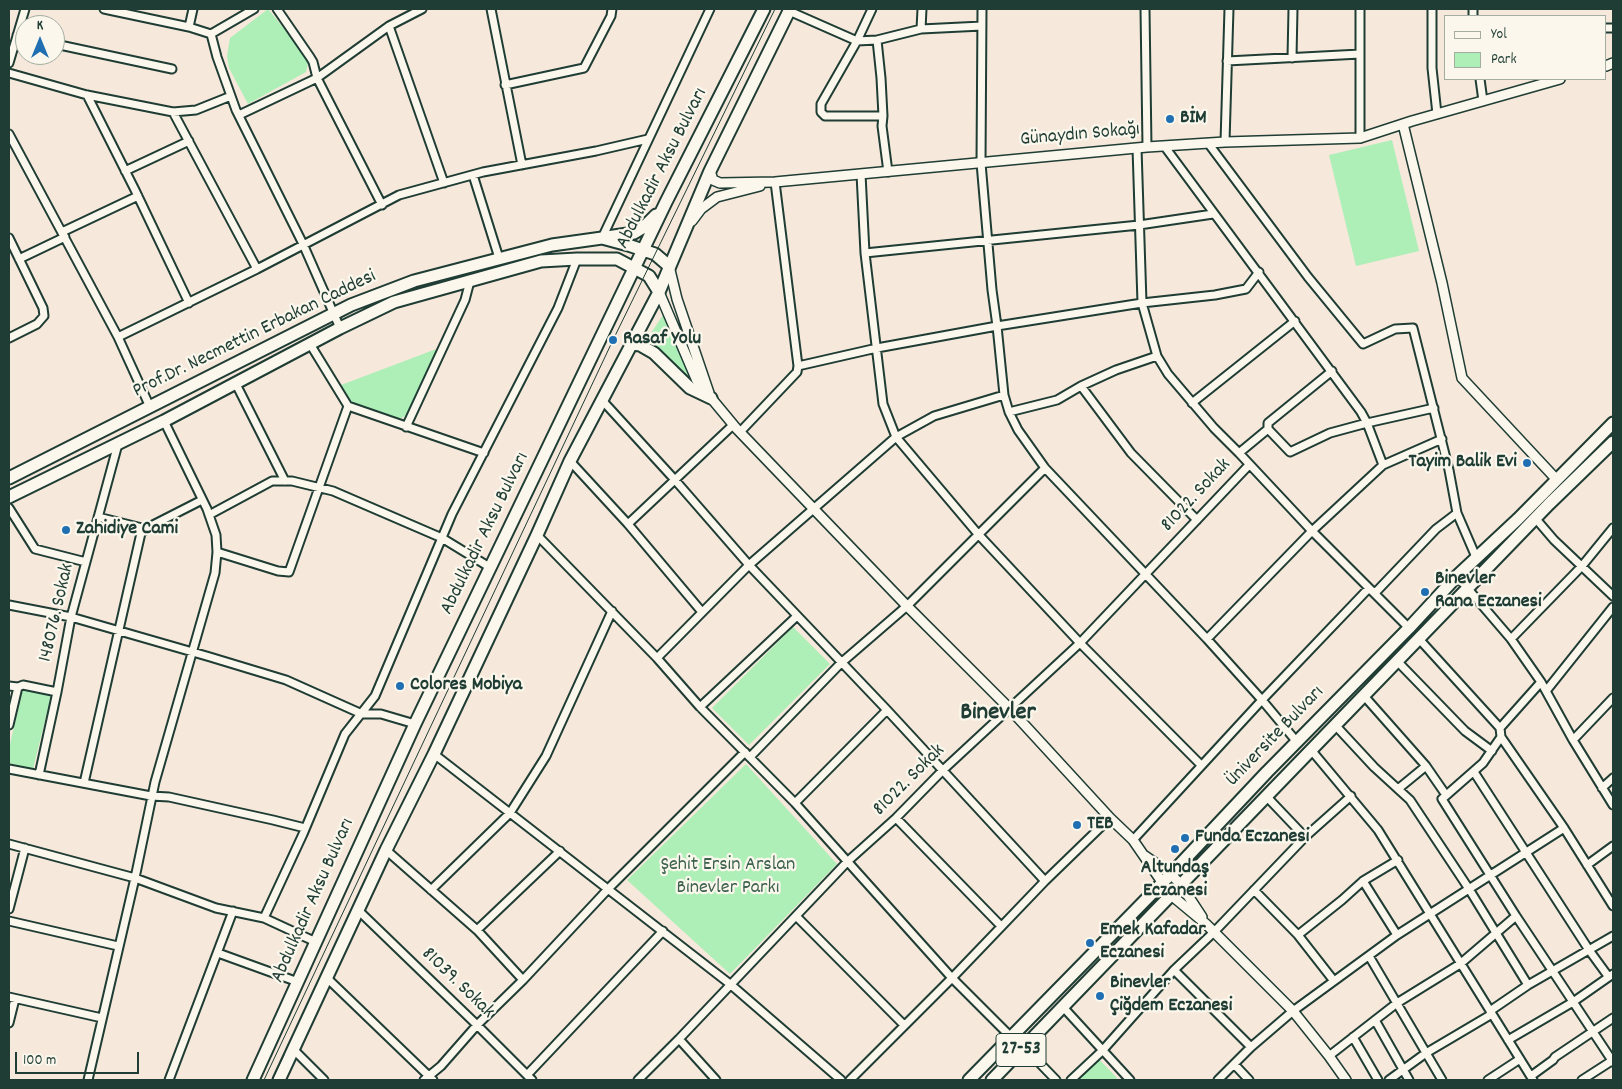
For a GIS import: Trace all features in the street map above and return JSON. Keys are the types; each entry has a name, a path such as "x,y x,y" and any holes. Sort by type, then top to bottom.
{"main road":[{"name":"Abdulkadir Aksu Bulvarı","path":"253,1080 415,724 492,568 634,267 764,9"},
{"path":"279,1080 386,850 434,754 537,535 570,461 659,292 710,171 789,10"},
{"path":"602,238 634,232 644,227 652,221 666,202"},
{"name":"Prof.Dr. Necmettin Erbakan Caddesi","path":"9,478 335,315 351,305 414,281 552,245 602,238 644,249 659,256 669,266"},
{"name":"Prof.Dr. Necmettin Erbakan Caddesi","path":"9,497 164,421 340,328 394,302 541,262 577,259 617,259 649,276 659,292"},
{"path":"632,344 640,345 654,353 690,388 711,398"},
{"name":"Üniversite Bulvarı","path":"969,1080 1410,628 1457,576 1613,423"},
{"name":"Üniversite Bulvarı","path":"992,1080 1613,442"}],"street":[{"path":"104,9 189,27 211,34 254,9"},
{"path":"189,27 193,9"},
{"path":"277,9 310,57 317,78 382,205"},
{"path":"239,115 317,78 389,26 422,9"},
{"path":"491,9 522,165"},
{"path":"505,85 584,68 611,16 612,9"},
{"path":"602,238 710,9"},
{"path":"872,9 857,41 821,104 821,112 825,116 883,116"},
{"path":"922,9 922,29"},
{"path":"982,9 981,163 992,290 1004,395 1009,412 1018,430 1045,468 1207,640 1262,700 1297,742"},
{"path":"1145,9 1147,147"},
{"path":"1225,142 1229,9"},
{"path":"1292,58 1293,9"},
{"path":"1360,9 1360,138"},
{"path":"1432,9 1432,68 1437,114"},
{"path":"789,10 857,41 877,40 922,29 982,26"},
{"path":"389,26 444,183"},
{"path":"211,34 217,57 239,115 303,244 340,328"},
{"path":"877,40 880,60 882,126 888,172"},
{"path":"9,63 15,42"},
{"path":"65,46 172,69"},
{"path":"1227,61 1360,54"},
{"path":"9,73 87,95 173,112 196,110 231,96"},
{"path":"1480,80 1483,101"},
{"name":"Günaydın Sokağı","path":"775,182 1147,147 1225,142 1360,138 1556,80"},
{"path":"87,95 189,303"},
{"path":"173,112 257,269"},
{"path":"1403,124 1442,283 1462,378 1557,480"},
{"path":"9,134 118,337 150,407"},
{"path":"118,337 257,269 399,195 473,175 648,139"},
{"path":"125,171 189,141"},
{"path":"1208,143 1308,277 1363,344 1396,328 1413,328 1442,439 1457,513 1476,557"},
{"path":"1165,147 1332,371 1367,423 1383,464"},
{"path":"1137,148 1142,303 1157,356 1168,374 1192,403 1312,531 1410,628"},
{"path":"710,171 714,180 720,183 775,182"},
{"path":"861,174 865,253 883,404 896,437 978,534 1080,643 1202,765"},
{"path":"473,175 499,258"},
{"path":"684,232 701,209 717,198 775,182"},
{"path":"628,524 797,372 798,366 775,182"},
{"path":"19,259 63,234 138,196"},
{"path":"865,253 987,242 1139,225 1214,214"},
{"path":"9,238 44,308 44,316 37,324 9,338"},
{"path":"264,918 345,734 375,696 442,538 558,308 577,259"},
{"path":"669,266 677,299 711,398"},
{"path":"798,366 877,348 997,326 1246,289 1259,272"},
{"path":"406,427 465,300 470,281"},
{"path":"659,292 697,381 736,428 813,510 1009,708 1110,818 1133,840 1171,895 1206,924 1293,1011 1346,1080"},
{"path":"1192,403 1295,321"},
{"path":"310,344 340,396 348,406 484,453"},
{"path":"1009,412 1057,400 1116,370 1157,356"},
{"path":"1332,371 1268,423 1268,429 1290,452 1330,433 1434,408"},
{"path":"236,384 285,481"},
{"path":"1082,386 1131,453 1197,520"},
{"path":"657,658 749,565 896,437 934,416 1004,395"},
{"path":"601,399 676,480 749,565 887,710 1045,881"},
{"path":"217,552 278,572 289,572 348,406"},
{"path":"88,1080 135,878 151,796 214,573 217,552 216,536 209,515 164,421"},
{"path":"1239,453 1268,429"},
{"path":"1207,640 1312,531 1383,464 1442,439"},
{"name":"148076. Sokak","path":"9,686 18,687 23,685 57,692 71,617 118,443"},
{"path":"570,461 628,524 702,612"},
{"name":"81022. Sokak","path":"638,1080 848,861 896,818 943,770 1080,643 1249,464"},
{"path":"327,978 429,1079 477,1024 523,980 609,888 841,663 907,606 1045,468"},
{"path":"209,515 272,481 292,481 333,491 442,538 492,568"},
{"path":"84,783 141,533 202,500"},
{"path":"9,508 35,549 86,562"},
{"path":"1133,840 1262,700 1436,529 1457,513"},
{"path":"98,517 146,529"},
{"path":"1536,519 1554,540 1613,596"},
{"path":"1512,639 1582,566 1613,528"},
{"path":"537,535 657,658 700,707 795,803 952,978 1011,1037"},
{"path":"1457,576 1512,639 1541,682 1573,740 1613,805"},
{"path":"9,605 71,617 192,652 286,680 362,714 381,714 415,724"},
{"path":"1546,691 1613,607"},
{"path":"431,890 510,813 546,756 612,611"},
{"path":"700,707 797,616"},
{"path":"1420,640 1500,728 1501,737 1564,828 1613,906"},
{"path":"1398,662 1465,731 1492,751"},
{"path":"1500,728 1541,682"},
{"path":"9,725 18,687"},
{"path":"39,775 57,692"},
{"path":"1365,697 1426,766 1446,795"},
{"path":"1573,740 1613,698"},
{"path":"795,803 887,710"},
{"path":"1336,726 1374,767 1410,800 1469,888 1528,985"},
{"path":"1501,737 1474,772 1442,799 1516,916 1613,1061 1582,1080"},
{"path":"1312,751 1378,830 1532,1078 1555,1057 1613,1018"},
{"path":"434,754 609,888 730,984 841,1080"},
{"path":"1398,789 1426,766"},
{"path":"9,769 151,796 169,797 305,828"},
{"path":"1474,772 1589,950 1611,975 1573,1002 1508,1040"},
{"path":"1602,788 1613,778"},
{"path":"1071,1080 1102,1050 1174,970 1214,932 1305,837 1351,796"},
{"path":"1267,797 1305,837"},
{"path":"896,818 1001,926"},
{"path":"850,1080 1045,881 1110,818"},
{"path":"1218,1080 1251,1047 1293,1011 1368,956 1429,913 1564,828"},
{"path":"9,844 135,878 216,908 264,918 316,942"},
{"path":"1587,865 1613,846"},
{"path":"9,909 25,848"},
{"path":"386,850 477,930 523,980"},
{"path":"477,930 560,851"},
{"path":"1141,853 1171,874 1181,885 1206,924"},
{"path":"1298,935 1363,881 1398,860"},
{"path":"1363,881 1397,935"},
{"path":"1254,890 1298,935 1334,981"},
{"path":"169,1080 233,911"},
{"name":"81039. Sokak","path":"359,911 477,1024 529,1078"},
{"path":"796,916 904,1025"},
{"path":"1329,1056 1398,1003 1460,964 1516,916"},
{"path":"9,921 118,946"},
{"path":"529,1078 663,931"},
{"path":"1389,1080 1426,1053 1491,1013 1528,985 1613,936"},
{"path":"218,953 298,982"},
{"path":"1368,956 1398,1003 1442,1080"},
{"path":"1174,970 1251,1047"},
{"path":"9,1023 12,998 102,1018"},
{"path":"1063,1007 1127,1079"},
{"path":"1375,1020 1409,1080"},
{"path":"1353,1037 1378,1080"},
{"path":"679,1039 716,1080"},
{"path":"1024,1047 1056,1080"},
{"path":"294,1050 324,1080"},
{"path":"1488,1080 1520,1059"},
{"path":"1234,1064 1249,1080"}],"green space":[{"path":"268,9 309,59 306,72 248,104 229,68 227,56 230,38"},
{"path":"1392,140 1419,251 1356,266 1329,155"},
{"path":"663,315 669,323 695,387 645,342"},
{"path":"439,348 406,415 399,420 358,406 349,401 344,393 341,385"},
{"path":"793,627 830,664 749,745 712,708"},
{"path":"23,689 51,696 33,769 9,763 9,748"},
{"name":"Şehit Ersin Arslan Binevler Parkı","path":"746,764 837,864 730,974 627,880"},
{"path":"1097,1057 1117,1078 1115,1080 1072,1080"}],"tram line":[{"path":"264,1080 613,340 775,9"},
{"path":"272,1080 284,1055"}],"place":[{"name":"BİM","path":"1170,119"},
{"name":"Rasaf Yolu","path":"613,340"},
{"name":"Tayim Balik Evi","path":"1527,463"},
{"name":"Zahidiye Cami","path":"66,530"},
{"name":"Binevler Rana Eczanesi","path":"1425,592"},
{"name":"Colores Mobiya","path":"400,686"},
{"name":"TEB","path":"1077,825"},
{"name":"Funda Eczanesi","path":"1185,838"},
{"name":"Altundaş Eczanesi","path":"1175,849"},
{"name":"Emek Kafadar Eczanesi","path":"1090,943"},
{"name":"Binevler Çiğdem Eczanesi","path":"1100,996"}],"district":[{"name":"Binevler","path":"998,715"}]}
